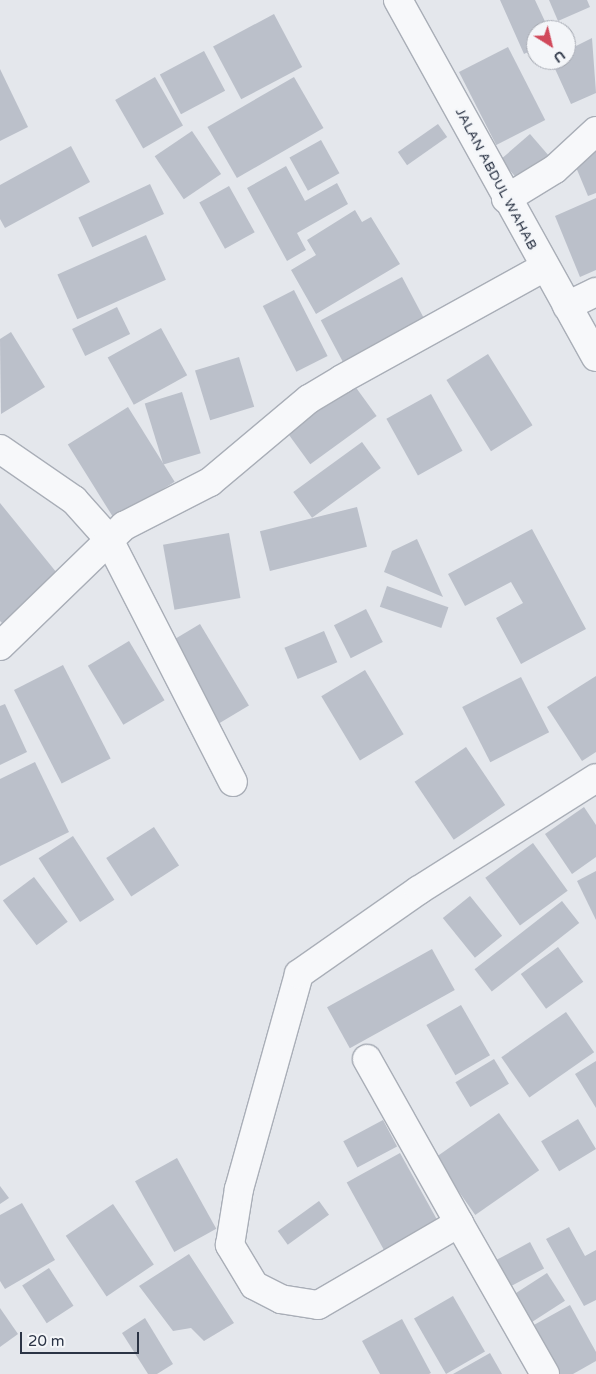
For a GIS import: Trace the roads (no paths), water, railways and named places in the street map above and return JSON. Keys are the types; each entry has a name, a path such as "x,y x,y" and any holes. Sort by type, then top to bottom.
{"street":[{"name":"JALAN ABDUL WAHAB","path":"398,0 543,268 596,357"},
{"path":"506,199 555,169 596,131"},
{"path":"0,646 108,538 140,515 226,471 309,399 478,302 543,268"},
{"path":"567,306 596,292"},
{"path":"0,449 74,500 108,538 233,782"},
{"path":"459,1223 318,1305 281,1298 254,1285 230,1245 239,1189 299,974 419,890 596,778"},
{"path":"367,1059 545,1374"}]}
